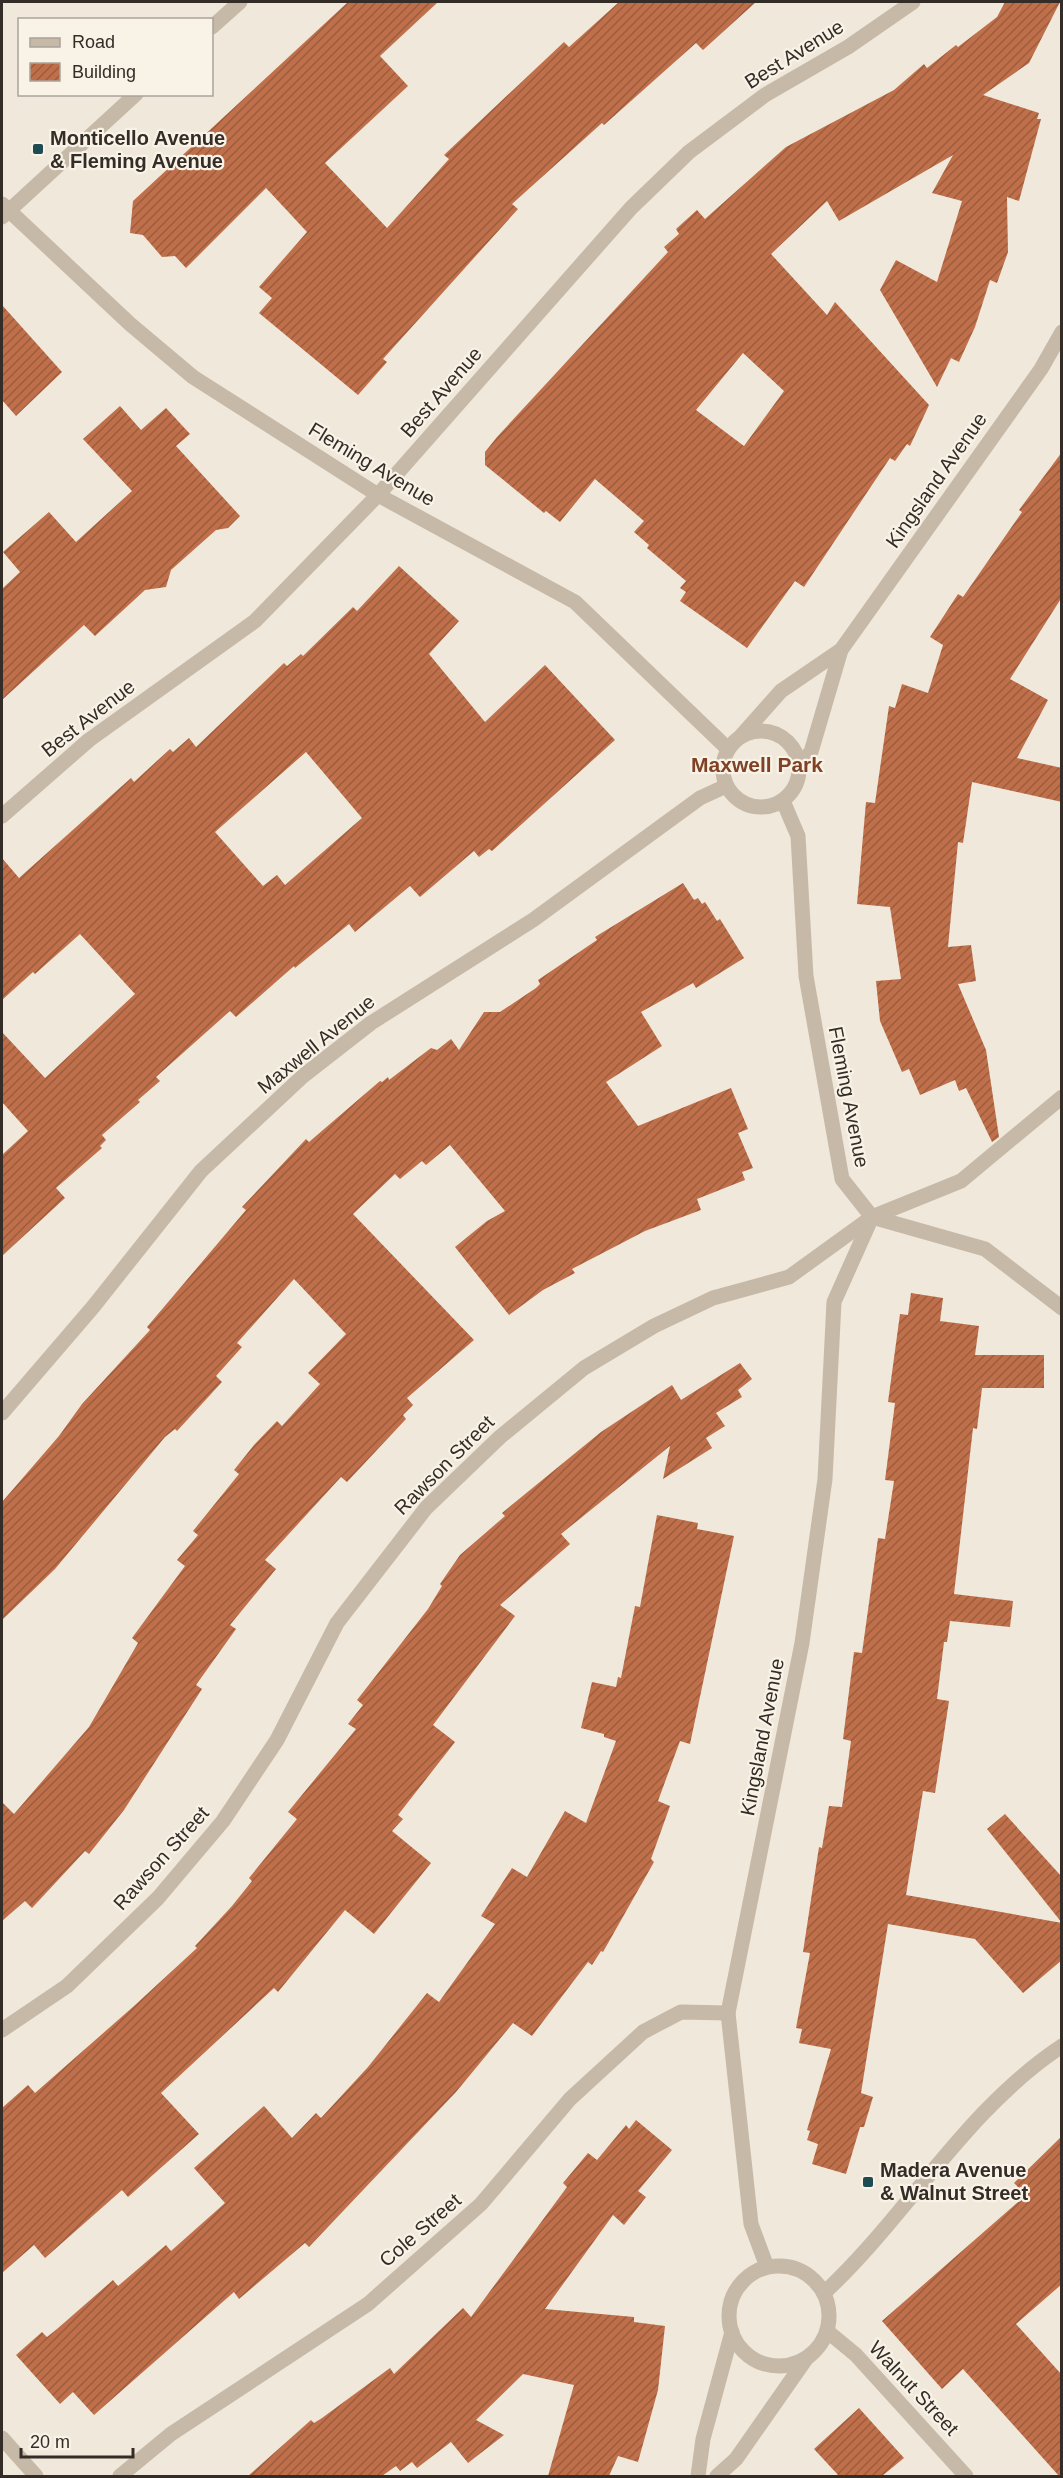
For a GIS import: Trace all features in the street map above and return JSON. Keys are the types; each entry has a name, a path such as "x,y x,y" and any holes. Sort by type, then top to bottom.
{"street":[{"path":"213,26 240,2"},
{"name":"Best Avenue","path":"2,816 89,740 255,621 378,495 631,208 689,152 765,95 848,47 913,2"},
{"path":"4,211 134,96"},
{"name":"Fleming Avenue","path":"4,211 193,377 378,495 574,602 728,749"},
{"name":"Kingsland Avenue","path":"799,765 811,752 841,650 1041,369 1062,332"},
{"name":"Kingsland Avenue","path":"741,736 781,691 841,650"},
{"path":"768,731 786,740 797,755 799,765 796,786 783,801 756,807 739,801 726,786 722,766 728,749 741,736 752,732 768,731"},
{"name":"Maxwell Avenue","path":"2,1413 93,1307 201,1171 303,1076 372,1023 533,920 700,798 726,786"},
{"name":"Fleming Avenue","path":"783,801 798,836 806,976 842,1179 872,1216"},
{"name":"Rawson Street","path":"2,2030 68,1986 158,1898 223,1821 277,1740 337,1623 426,1508 500,1437 584,1368 654,1326 713,1298 789,1277 872,1216 961,1181 1062,1097"},
{"path":"872,1216 985,1249 1062,1308"},
{"name":"Kingsland Avenue","path":"767,2267 752,2224 728,2013 802,1643 825,1479 834,1302 872,1216"},
{"name":"Cole Street","path":"120,2476 171,2434 368,2304 481,2204 570,2099 643,2032 681,2012 728,2013"},
{"path":"824,2293 855,2265 997,2097 1062,2046"},
{"path":"717,2476 736,2459 806,2359 819,2346 827,2331 829,2312 824,2293 810,2276 789,2266 767,2267 754,2272 735,2292 729,2319 732,2332 741,2348 754,2360 771,2365 789,2365 806,2359"},
{"name":"Walnut Street","path":"827,2331 856,2355 966,2476"},
{"path":"698,2476 703,2439 732,2332"},
{"path":"2,2438 36,2476"}],"building":[{"path":"348,2 438,2 380,56 408,86 325,163 387,228 449,159 444,155 564,42 569,47 619,2 756,2 703,50 696,43 512,204 518,209 383,359 387,362 358,395 259,313 272,298 259,287 307,232 266,188 186,268 175,256 162,257 143,235 130,233 133,201"},
{"path":"1005,2 1060,2 1029,63 983,95 1039,113 1037,119 1041,119 1019,201 1007,197 1008,252 997,283 990,280 975,327 959,362 951,358 937,387 880,290 896,260 937,282 962,201 932,193 953,155 839,221 827,201 771,254 827,315 835,302 929,405 910,446 907,444 895,461 890,458 804,587 795,581 747,648 680,601 686,592 680,588 686,581 647,548 649,545 634,532 644,521 595,479 560,522 546,511 544,513 485,465 485,452 497,437 668,252 664,247 679,234 676,229 697,210 705,219 786,147 894,90 924,64 927,68 997,17","holes":["743,353 784,391 744,446 696,410"]},
{"path":"2,305 62,372 16,416 2,400"},
{"path":"120,406 141,430 166,408 190,434 176,446 240,516 228,528 216,530 171,570 166,587 145,590 95,636 84,625 2,700 2,589 20,572 3,552 49,512 76,542 132,491 83,439"},
{"path":"1062,452 1062,597 1010,679 1048,700 1017,758 1062,768 1062,802 972,782 963,843 958,842 948,947 971,945 976,981 958,984 986,1050 999,1137 992,1142 966,1088 959,1091 955,1080 920,1095 909,1069 902,1072 880,1021 876,981 901,979 890,907 857,904 866,802 875,803 889,706 895,708 902,684 928,693 943,645 930,637 958,594 963,597 1022,512 1019,510"},
{"path":"399,566 459,621 429,654 485,722 545,665 615,740 492,851 489,849 479,857 474,851 420,897 410,886 355,932 349,924 295,968 294,966 236,1017 230,1011 156,1077 160,1081 102,1135 106,1140 100,1146 102,1148 56,1188 65,1198 2,1256 2,1155 28,1131 2,1102 2,1032 45,1078 135,994 80,934 2,1000 2,858 19,878 131,778 134,782 170,749 173,752 189,738 196,747 284,663 287,666 301,654 303,656 353,607 357,611","holes":["306,752 362,818 285,885 277,875 263,886 215,832"]},
{"path":"683,883 694,900 698,898 702,904 705,902 717,921 720,919 744,958 696,988 693,983 641,1012 662,1046 606,1082 638,1126 731,1088 748,1129 738,1133 753,1168 742,1172 745,1180 697,1199 701,1210 645,1231 572,1269 575,1273 543,1290 509,1315 455,1247 487,1221 505,1211 450,1145 426,1165 422,1161 400,1179 395,1174 353,1214 474,1340 407,1398 413,1405 403,1415 406,1419 347,1482 341,1477 265,1560 276,1569 230,1625 236,1629 196,1685 202,1689 124,1810 89,1854 85,1851 32,1908 25,1901 2,1921 2,1802 14,1814 89,1727 138,1643 132,1638 185,1566 177,1560 198,1535 193,1531 239,1474 234,1470 254,1445 277,1421 282,1426 320,1384 308,1373 346,1334 294,1279 237,1343 242,1347 216,1376 222,1382 177,1431 175,1429 165,1437 55,1569 2,1620 2,1502 59,1436 82,1404 150,1330 147,1327 246,1210 242,1207 306,1139 309,1142 380,1081 388,1077 389,1080 431,1048 437,1050 451,1039 459,1050 484,1012 500,1012 536,988 540,984 538,980 597,940 595,937"},
{"path":"911,1293 943,1298 940,1321 979,1326 975,1355 1044,1355 1044,1388 982,1388 977,1429 973,1428 954,1594 1013,1601 1010,1627 950,1621 947,1642 944,1642 937,1699 949,1701 935,1793 923,1791 906,1895 1062,1923 1062,1960 1023,1993 975,1939 888,1924 861,2093 873,2097 864,2127 860,2127 846,2174 812,2164 818,2144 807,2140 810,2131 807,2130 831,2049 799,2043 802,2029 796,2028 810,1953 803,1952 819,1847 822,1848 829,1806 842,1807 851,1741 843,1739 854,1652 862,1653 878,1538 885,1539 894,1481 885,1480 895,1403 888,1402 900,1314 908,1315"},
{"path":"740,1363 752,1379 738,1390 742,1397 716,1413 725,1426 706,1438 712,1448 663,1479 670,1446 561,1534 570,1544 500,1605 515,1616 433,1725 455,1742 398,1815 403,1819 392,1831 431,1863 374,1934 345,1910 278,1992 274,1988 161,2093 199,2134 128,2197 122,2190 45,2258 34,2245 2,2273 2,2108 28,2085 35,2093 197,1948 195,1946 232,1906 252,1881 249,1878 297,1819 288,1812 356,1729 348,1724 363,1705 357,1700 428,1609 442,1586 440,1584 460,1555 505,1516 502,1513 601,1432 672,1385 681,1400"},
{"path":"657,1515 698,1523 697,1529 734,1536 690,1744 680,1741 658,1801 670,1806 651,1859 654,1862 603,1952 601,1951 592,1965 588,1962 532,2036 513,2023 456,2092 309,2247 305,2243 239,2299 234,2292 94,2415 73,2392 60,2404 16,2355 42,2332 47,2337 113,2280 118,2286 166,2245 171,2251 225,2203 194,2168 264,2106 292,2138 316,2113 321,2118 368,2067 427,1993 439,2002 495,1924 481,1916 512,1868 527,1877 565,1811 586,1823 616,1741 604,1737 604,1734 581,1728 592,1682 616,1687 618,1677 621,1678 635,1606 640,1607"},
{"path":"1005,1814 1062,1877 1062,1923 987,1829"},
{"path":"636,2120 672,2150 638,2191 646,2197 624,2225 613,2215 545,2309 634,2317 634,2322 665,2326 658,2390 638,2462 618,2456 609,2476 548,2476 574,2385 523,2374 476,2420 504,2435 468,2463 451,2442 417,2468 412,2462 400,2471 396,2466 382,2476 248,2476 311,2420 314,2423 322,2418 390,2368 394,2374 463,2308 471,2317 567,2187 563,2183 588,2153 597,2160 626,2125 629,2129"},
{"path":"1062,2136 1062,2284 1016,2324 1062,2375 1062,2476 1059,2476 963,2369 942,2389 882,2321 1026,2195 1014,2183"},
{"path":"859,2408 904,2458 882,2476 839,2476 814,2449"}],"place":[{"name":"Monticello Avenue & Fleming Avenue","path":"38,149"},
{"name":"Madera Avenue & Walnut Street","path":"868,2182"}],"district":[{"name":"Maxwell Park","path":"757,765"}]}
